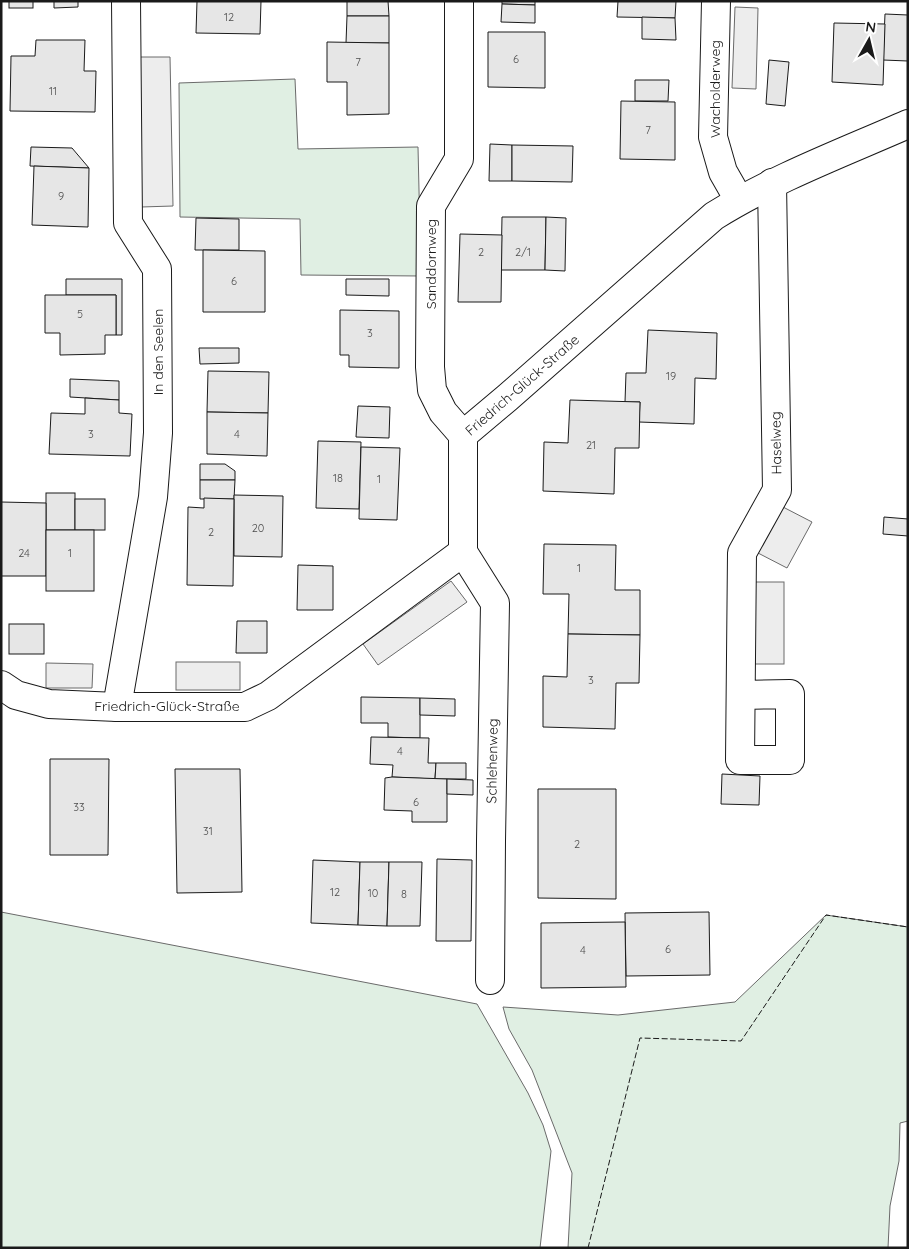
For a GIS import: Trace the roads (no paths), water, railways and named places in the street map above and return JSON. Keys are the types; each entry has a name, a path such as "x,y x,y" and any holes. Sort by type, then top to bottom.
{"street":[{"name":"In den Seelen","path":"117,707 153,497 158,433 157,269 128,223 126,1"},
{"name":"Sanddornweg","path":"459,1 459,159 431,206 430,367 432,390 443,412 463,435"},
{"name":"Wacholderweg","path":"716,1 713,137 723,172 739,200"},
{"name":"Friedrich-Glück-Straße","path":"1,685 16,695 49,704 117,707 245,707 268,696 463,552 463,435 508,398 714,216 739,200 772,183 908,124"},
{"name":"Haselweg","path":"742,694 742,554 777,490 772,183"},
{"name":"Schlehenweg","path":"463,552 496,603 490,980"}]}
